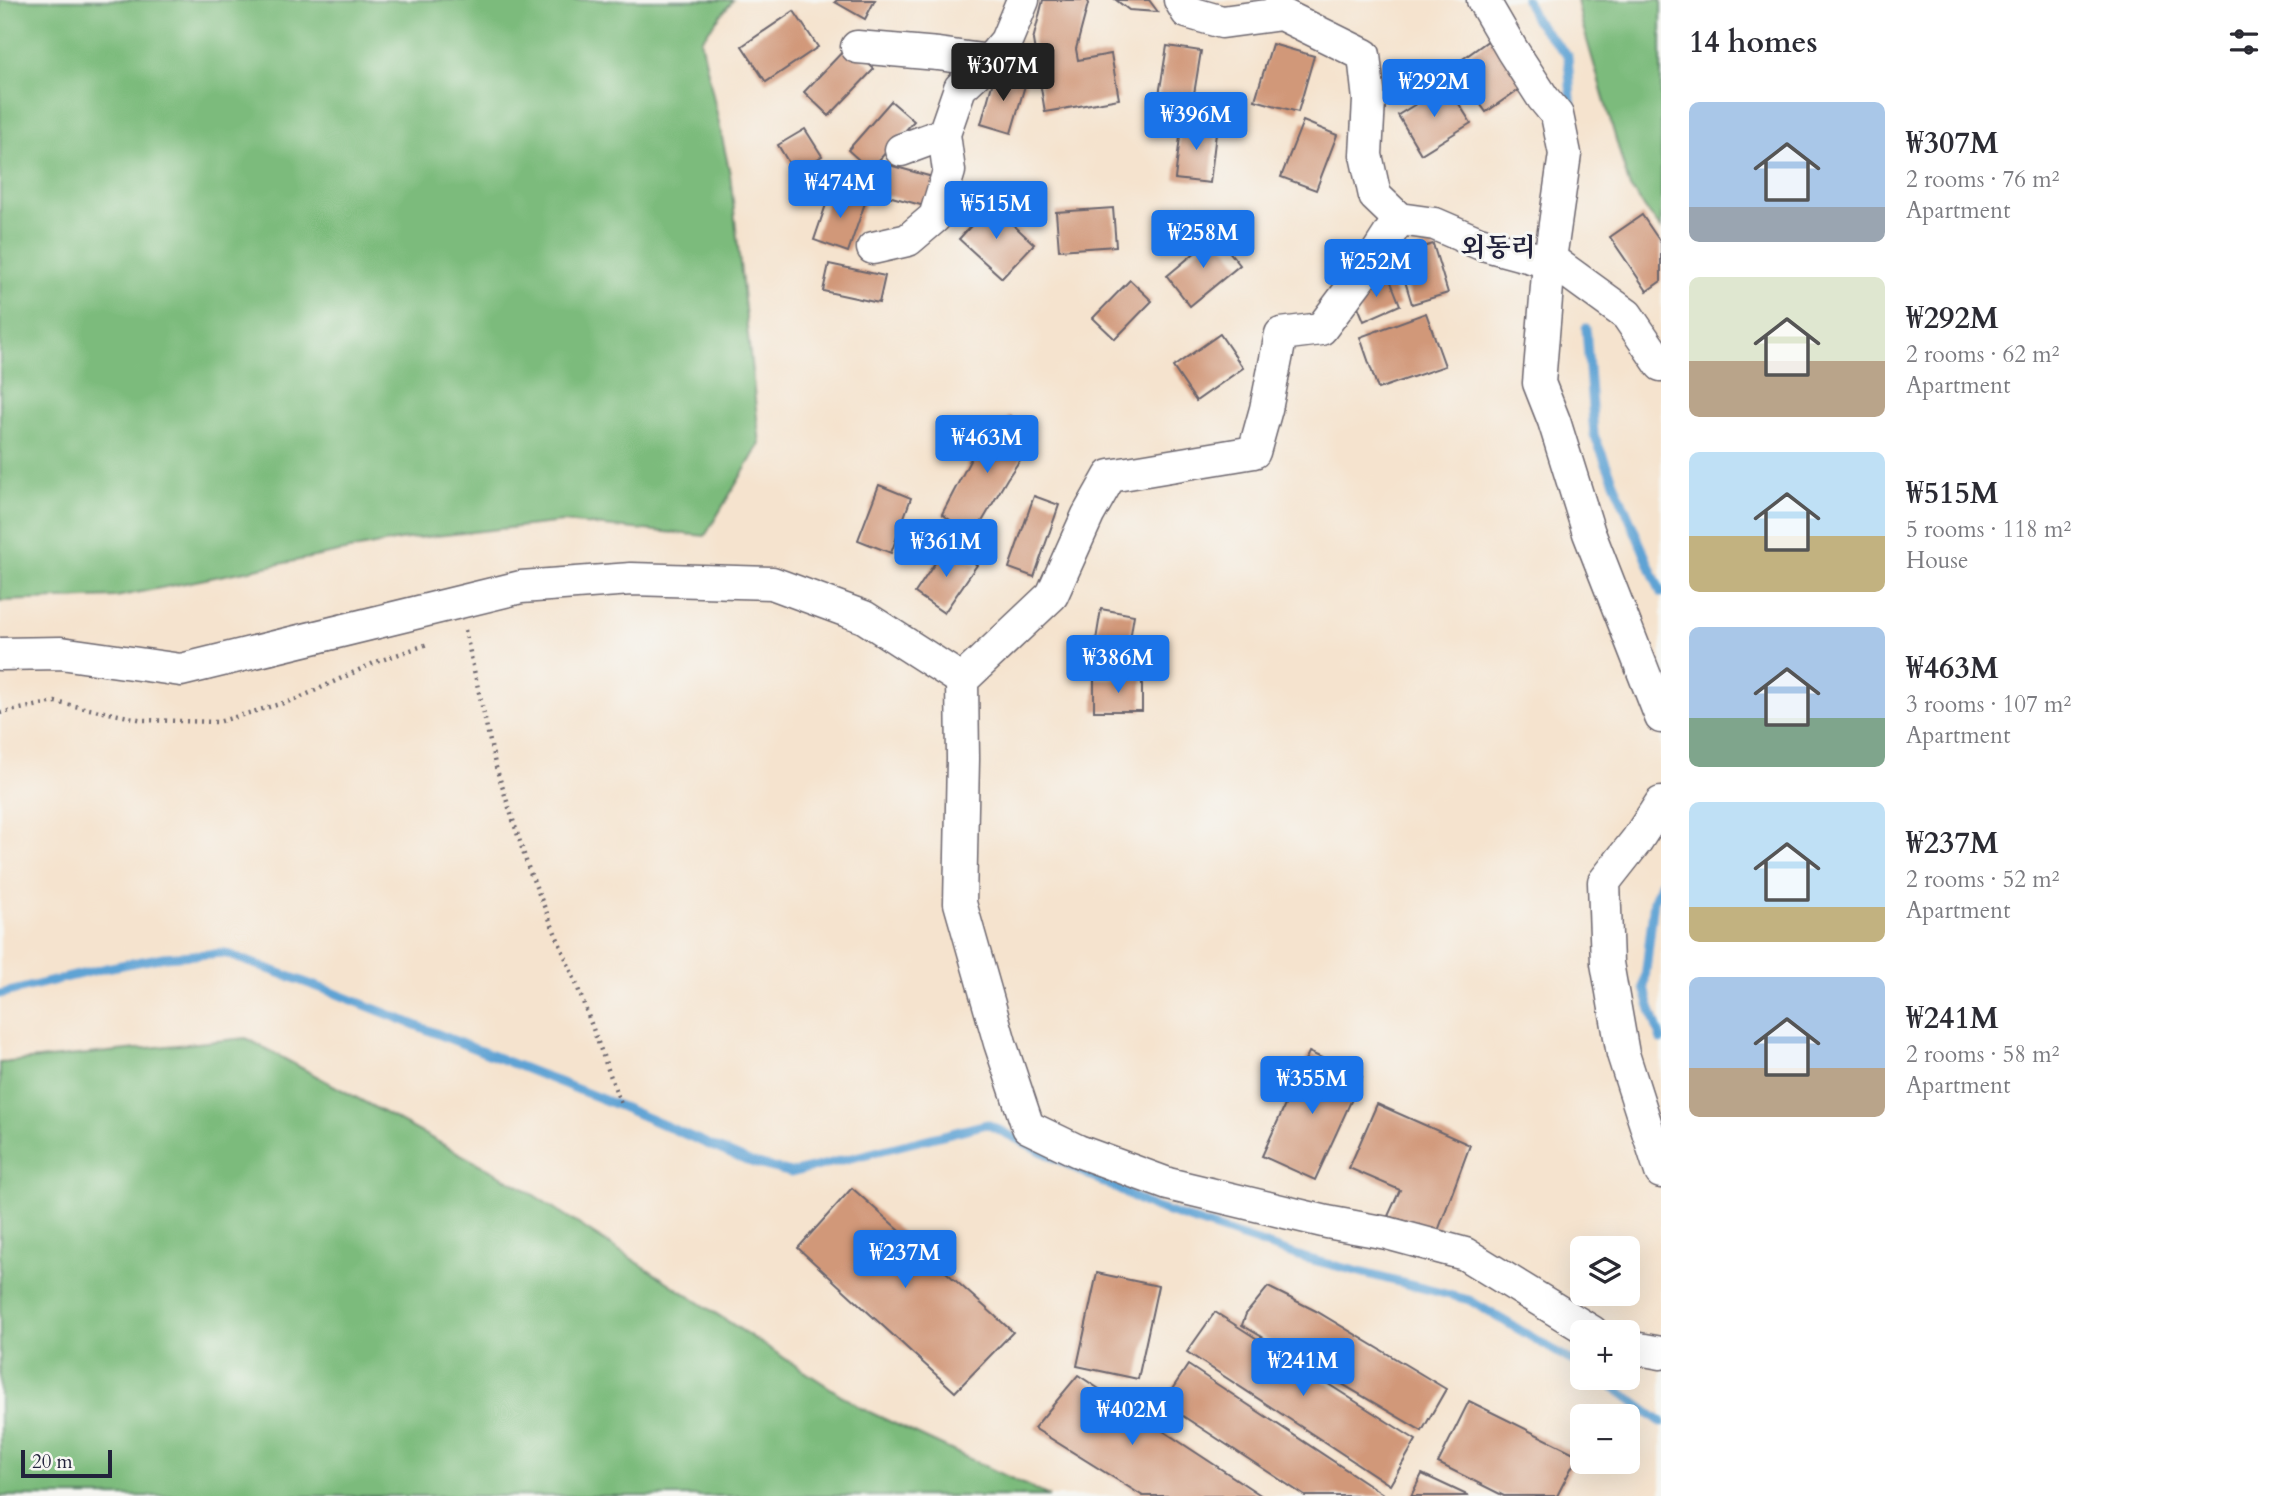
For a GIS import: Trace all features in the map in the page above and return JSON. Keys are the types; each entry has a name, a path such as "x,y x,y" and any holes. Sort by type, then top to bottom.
{"street":[{"path":"873,248 908,240 935,217 949,171 944,134 960,89 1006,41 1023,0"},
{"path":"1180,0 1187,12 1222,22 1281,14 1364,55 1369,100 1366,155 1375,196 1399,219 1434,224 1479,243 1549,261 1627,315 1661,365"},
{"path":"1483,0 1537,88 1557,115 1565,155 1549,261 1539,383 1554,421 1589,533 1661,717"},
{"path":"858,47 989,61"},
{"path":"901,150 944,134"},
{"path":"1399,219 1372,261 1321,329 1281,334 1266,409 1254,452 1110,476 1088,515 1052,595 961,680 963,759 960,903 1000,1043 1028,1127 1078,1152 1168,1184 1327,1222 1387,1233 1465,1254 1572,1320"},
{"path":"0,654 61,653 181,670 461,617 521,587 631,579 772,583 864,617 961,680"},
{"path":"1661,803 1637,840 1604,882 1607,963 1623,1054 1661,1172"},
{"path":"1640,1349 1661,1353"}],"path":[{"path":"453,636 461,617"},
{"path":"461,617 495,764 525,857 622,1107"},
{"path":"0,713 55,702 143,720 218,722 298,699 376,662 440,640"}],"green space":[{"path":"0,0 733,0 701,40 730,174 760,444 705,536 563,522 399,540 116,597 0,601"},
{"path":"1577,0 1661,0 1661,229 1630,188"},
{"path":"246,1038 520,1186 861,1408 1049,1496 0,1496 0,1063"}],"building":[{"path":"875,0 865,19 835,2"},
{"path":"1043,0 1089,0 1076,49 1078,60 1111,54 1119,99 1045,112 1033,40"},
{"path":"1116,0 1149,0 1158,12 1129,10"},
{"path":"794,11 818,47 766,82 742,46"},
{"path":"1492,38 1525,85 1486,112 1453,66"},
{"path":"1272,44 1314,56 1298,112 1255,100"},
{"path":"849,45 874,69 829,116 804,92"},
{"path":"1167,46 1201,51 1193,100 1159,95"},
{"path":"995,74 1026,82 1011,133 981,124"},
{"path":"1447,85 1471,123 1421,154 1398,115"},
{"path":"891,101 914,121 870,170 848,150"},
{"path":"1182,120 1217,125 1210,183 1175,179"},
{"path":"1303,121 1337,135 1316,190 1281,177"},
{"path":"805,129 822,156 795,173 778,145"},
{"path":"889,165 936,178 928,207 881,194"},
{"path":"832,187 866,200 848,252 814,240"},
{"path":"991,204 1034,244 1002,278 959,239"},
{"path":"1113,208 1116,246 1059,250 1056,212"},
{"path":"1642,215 1661,243 1661,281 1647,291 1610,237"},
{"path":"1216,235 1240,265 1190,306 1167,276"},
{"path":"1433,244 1448,293 1412,304 1397,255"},
{"path":"829,264 885,276 879,303 823,291"},
{"path":"1389,277 1400,305 1364,321 1352,292"},
{"path":"1130,280 1152,301 1115,339 1093,318"},
{"path":"1426,313 1445,366 1378,389 1360,337"},
{"path":"1220,334 1243,368 1196,401 1173,367"},
{"path":"1010,416 1035,438 973,537 942,514 976,449"},
{"path":"879,485 911,498 891,553 858,540"},
{"path":"1034,496 1059,505 1034,577 1009,568"},
{"path":"947,545 977,565 944,613 915,593"},
{"path":"1101,609 1134,615 1125,670 1092,665"},
{"path":"1094,678 1142,679 1142,711 1094,711"},
{"path":"1309,1052 1362,1077 1315,1180 1262,1156"},
{"path":"1377,1104 1470,1145 1438,1231 1388,1216 1400,1190 1349,1168"},
{"path":"852,1188 1013,1332 955,1392 798,1248"},
{"path":"1097,1273 1158,1286 1138,1379 1077,1366"},
{"path":"1268,1287 1316,1311 1446,1389 1422,1431 1242,1325 1246,1314"},
{"path":"1215,1312 1416,1440 1390,1485 1187,1352"},
{"path":"1188,1365 1386,1496 1305,1496 1163,1403"},
{"path":"1078,1375 1262,1496 1143,1496 1034,1428"},
{"path":"1469,1401 1570,1451 1570,1471 1557,1496 1504,1496 1438,1463"},
{"path":"1422,1474 1469,1496 1411,1496"}],"waterway":[{"path":"1526,0 1535,20 1568,56 1572,114"},
{"path":"1586,328 1594,435 1661,593"},
{"path":"1661,882 1654,900 1644,988 1661,1040"},
{"path":"0,994 164,957 224,953 332,992 622,1107 747,1161 791,1173 987,1124 1153,1207 1305,1258 1469,1300 1570,1360"},
{"path":"1618,1390 1661,1422"}],"district":[{"name":"외동리","path":"1498,247"}]}
